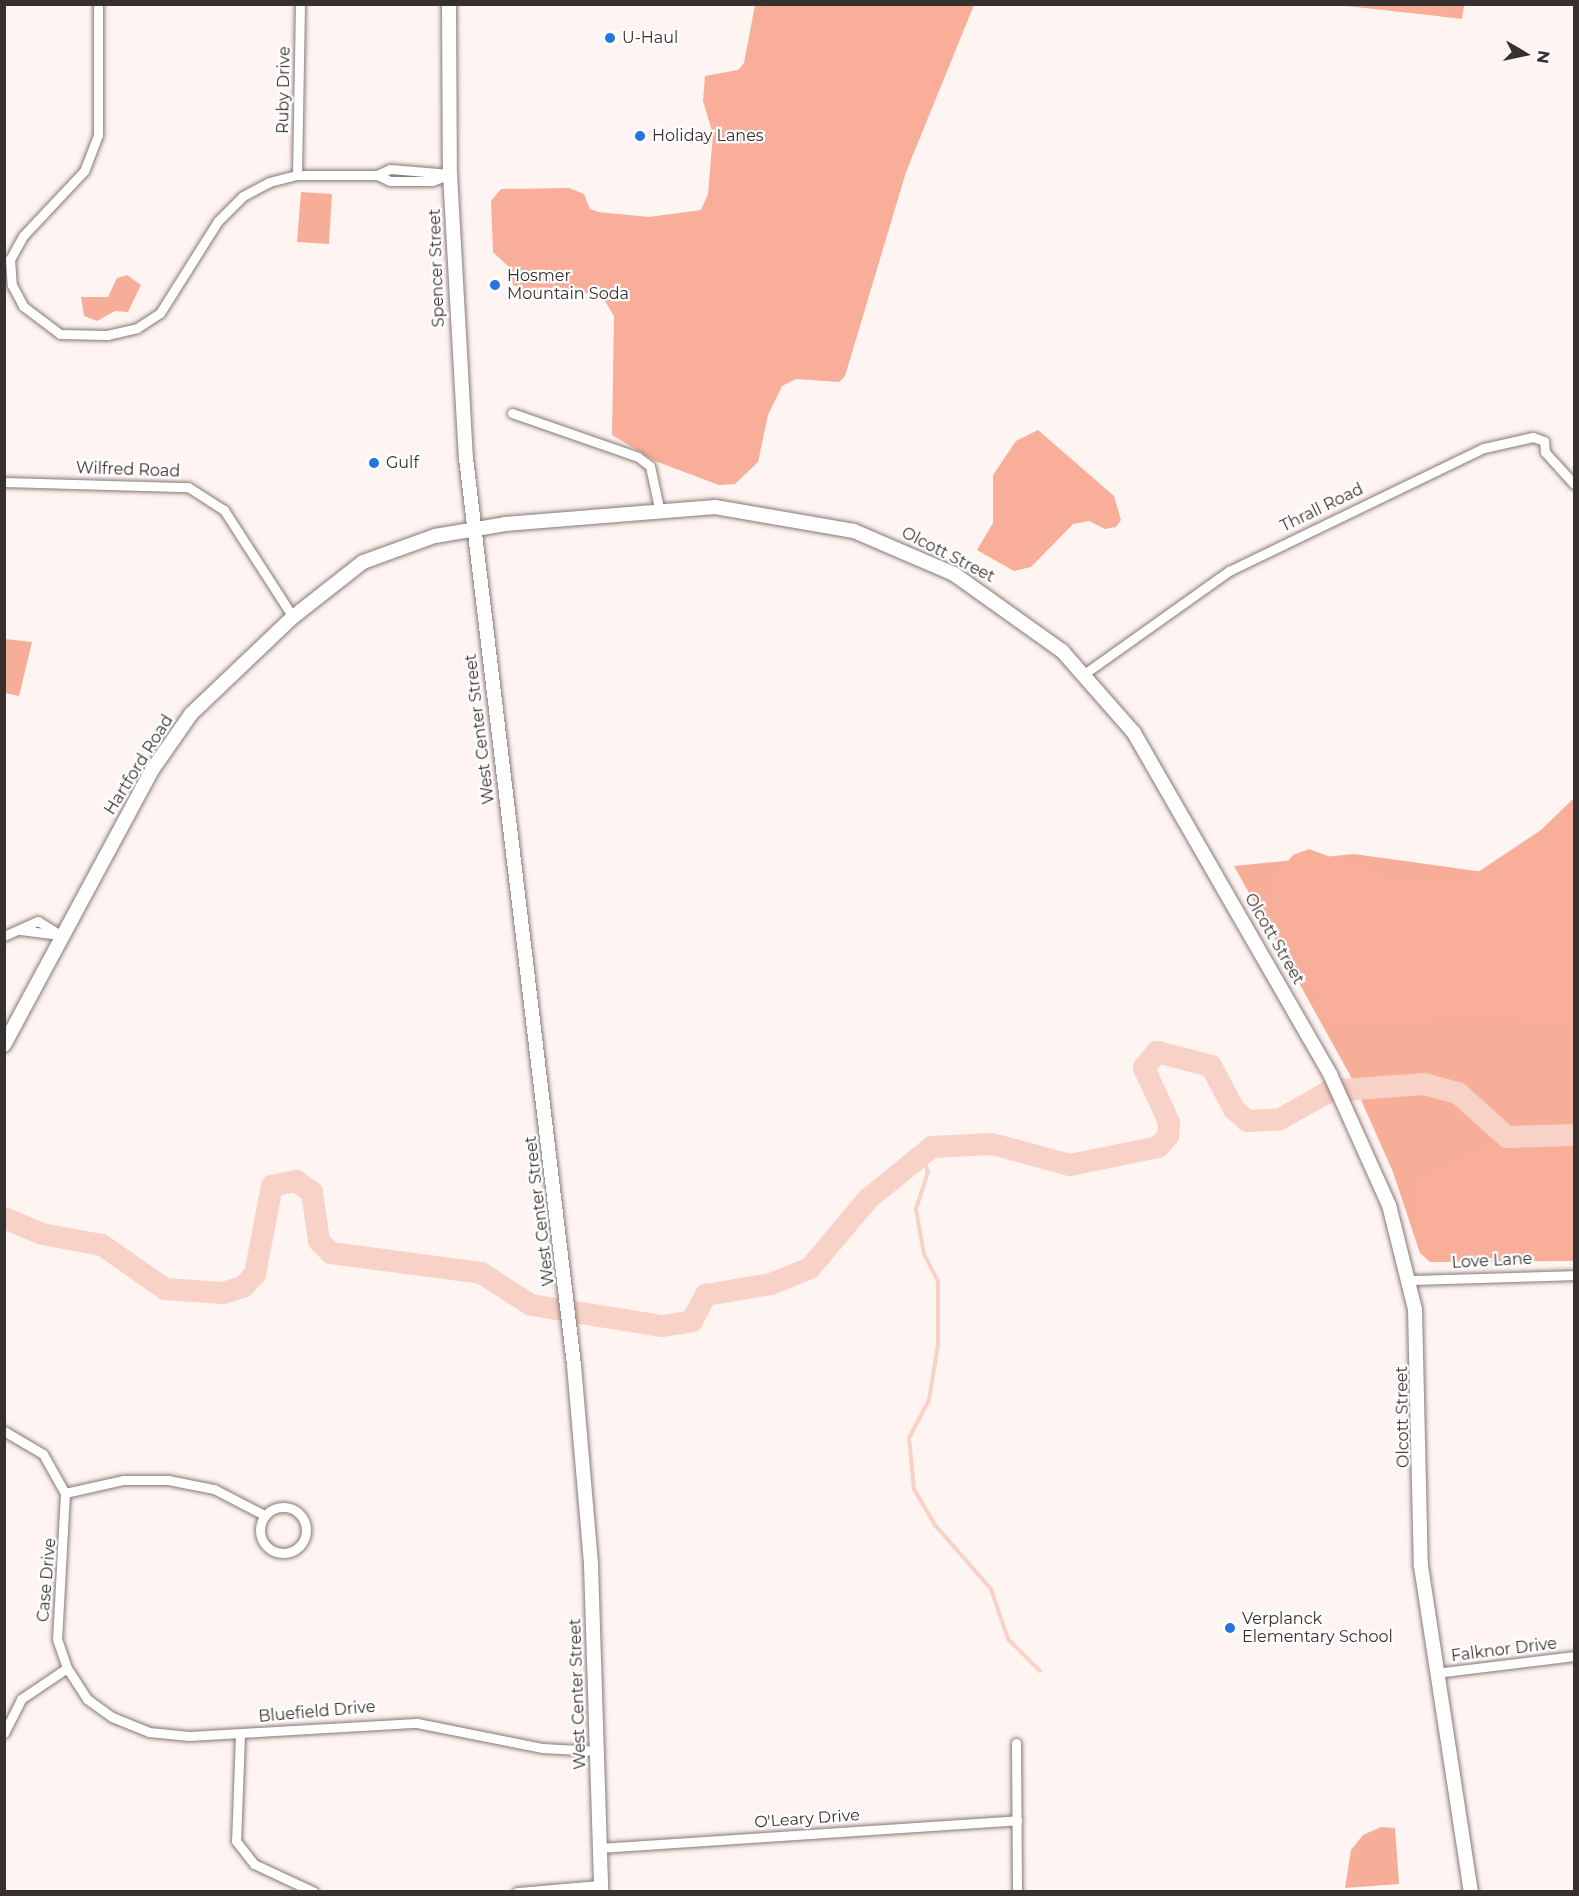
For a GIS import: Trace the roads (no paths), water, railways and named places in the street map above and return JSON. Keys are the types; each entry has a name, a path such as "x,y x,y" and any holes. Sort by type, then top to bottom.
{"main road":[{"name":"Spencer Street","path":"449,4 450,174 474,530"},
{"name":"Olcott Street","path":"474,530 659,508 768,512 870,536 993,597 1084,674 1134,732 1166,783 1330,1074 1349,1110 1389,1205 1410,1280 1418,1338 1421,1566 1471,1892"},
{"name":"Hartford Road","path":"4,1045 60,935 173,738 217,686 293,617 371,558 435,536 474,530"},
{"name":"West Center Street","path":"474,530 570,1326 591,1565 601,1888"}],"street":[{"path":"98,4 98,135 84,171 23,236 10,259 12,285 38,322 60,334 107,335 137,328 160,313 218,221 243,196 297,175 377,175 390,169 450,174"},
{"name":"Ruby Drive","path":"297,175 300,4"},
{"path":"512,413 638,457 650,466 659,508"},
{"name":"Thrall Road","path":"1084,674 1229,571 1484,448 1533,437 1544,441 1545,452 1575,484"},
{"name":"Wilfred Road","path":"4,482 188,487 224,510 293,617"},
{"path":"4,936 38,921 60,935"},
{"name":"Love Lane","path":"1410,1280 1575,1275"},
{"path":"4,1431 43,1454 65,1493 123,1480 168,1480 214,1489 264,1515"},
{"name":"Case Drive","path":"65,1493 57,1639 67,1668 87,1699 112,1717 149,1732 240,1734"},
{"path":"278,1507 296,1511 306,1529 300,1546 285,1553 270,1550 260,1536 264,1515 278,1507"},
{"name":"Falknor Drive","path":"1436,1673 1575,1656"},
{"path":"4,1733 21,1700 67,1668"},
{"name":"Bluefield Drive","path":"314,1892 254,1864 236,1841 240,1734 417,1723 507,1743 597,1751"},
{"path":"1016,1743 1017,1892"},
{"name":"O'Leary Drive","path":"600,1848 1017,1820"},
{"path":"517,1892 601,1888"}],"waterway":[{"path":"4,1218 42,1234 102,1245 165,1289 223,1293 243,1287 255,1274 272,1186 296,1181 312,1192 319,1241 331,1253 481,1273 531,1305 662,1326 692,1321 706,1295 771,1284 810,1268 868,1199 932,1147 992,1144 1070,1165 1158,1147 1168,1136 1169,1122 1144,1068 1157,1052 1211,1066 1234,1109 1247,1121 1280,1119 1330,1091 1424,1084 1458,1093 1507,1137 1574,1135"},
{"path":"921,1154 928,1172 916,1210 924,1254 938,1282 938,1345 929,1400 909,1438 914,1489 935,1525 991,1589 1008,1639 1040,1671"}],"place":[{"name":"U-Haul","path":"610,38"},
{"name":"Holiday Lanes","path":"640,136"},
{"name":"Hosmer Mountain Soda","path":"495,285"},
{"name":"Gulf","path":"374,463"},
{"name":"Verplanck Elementary School","path":"1230,1628"}]}
